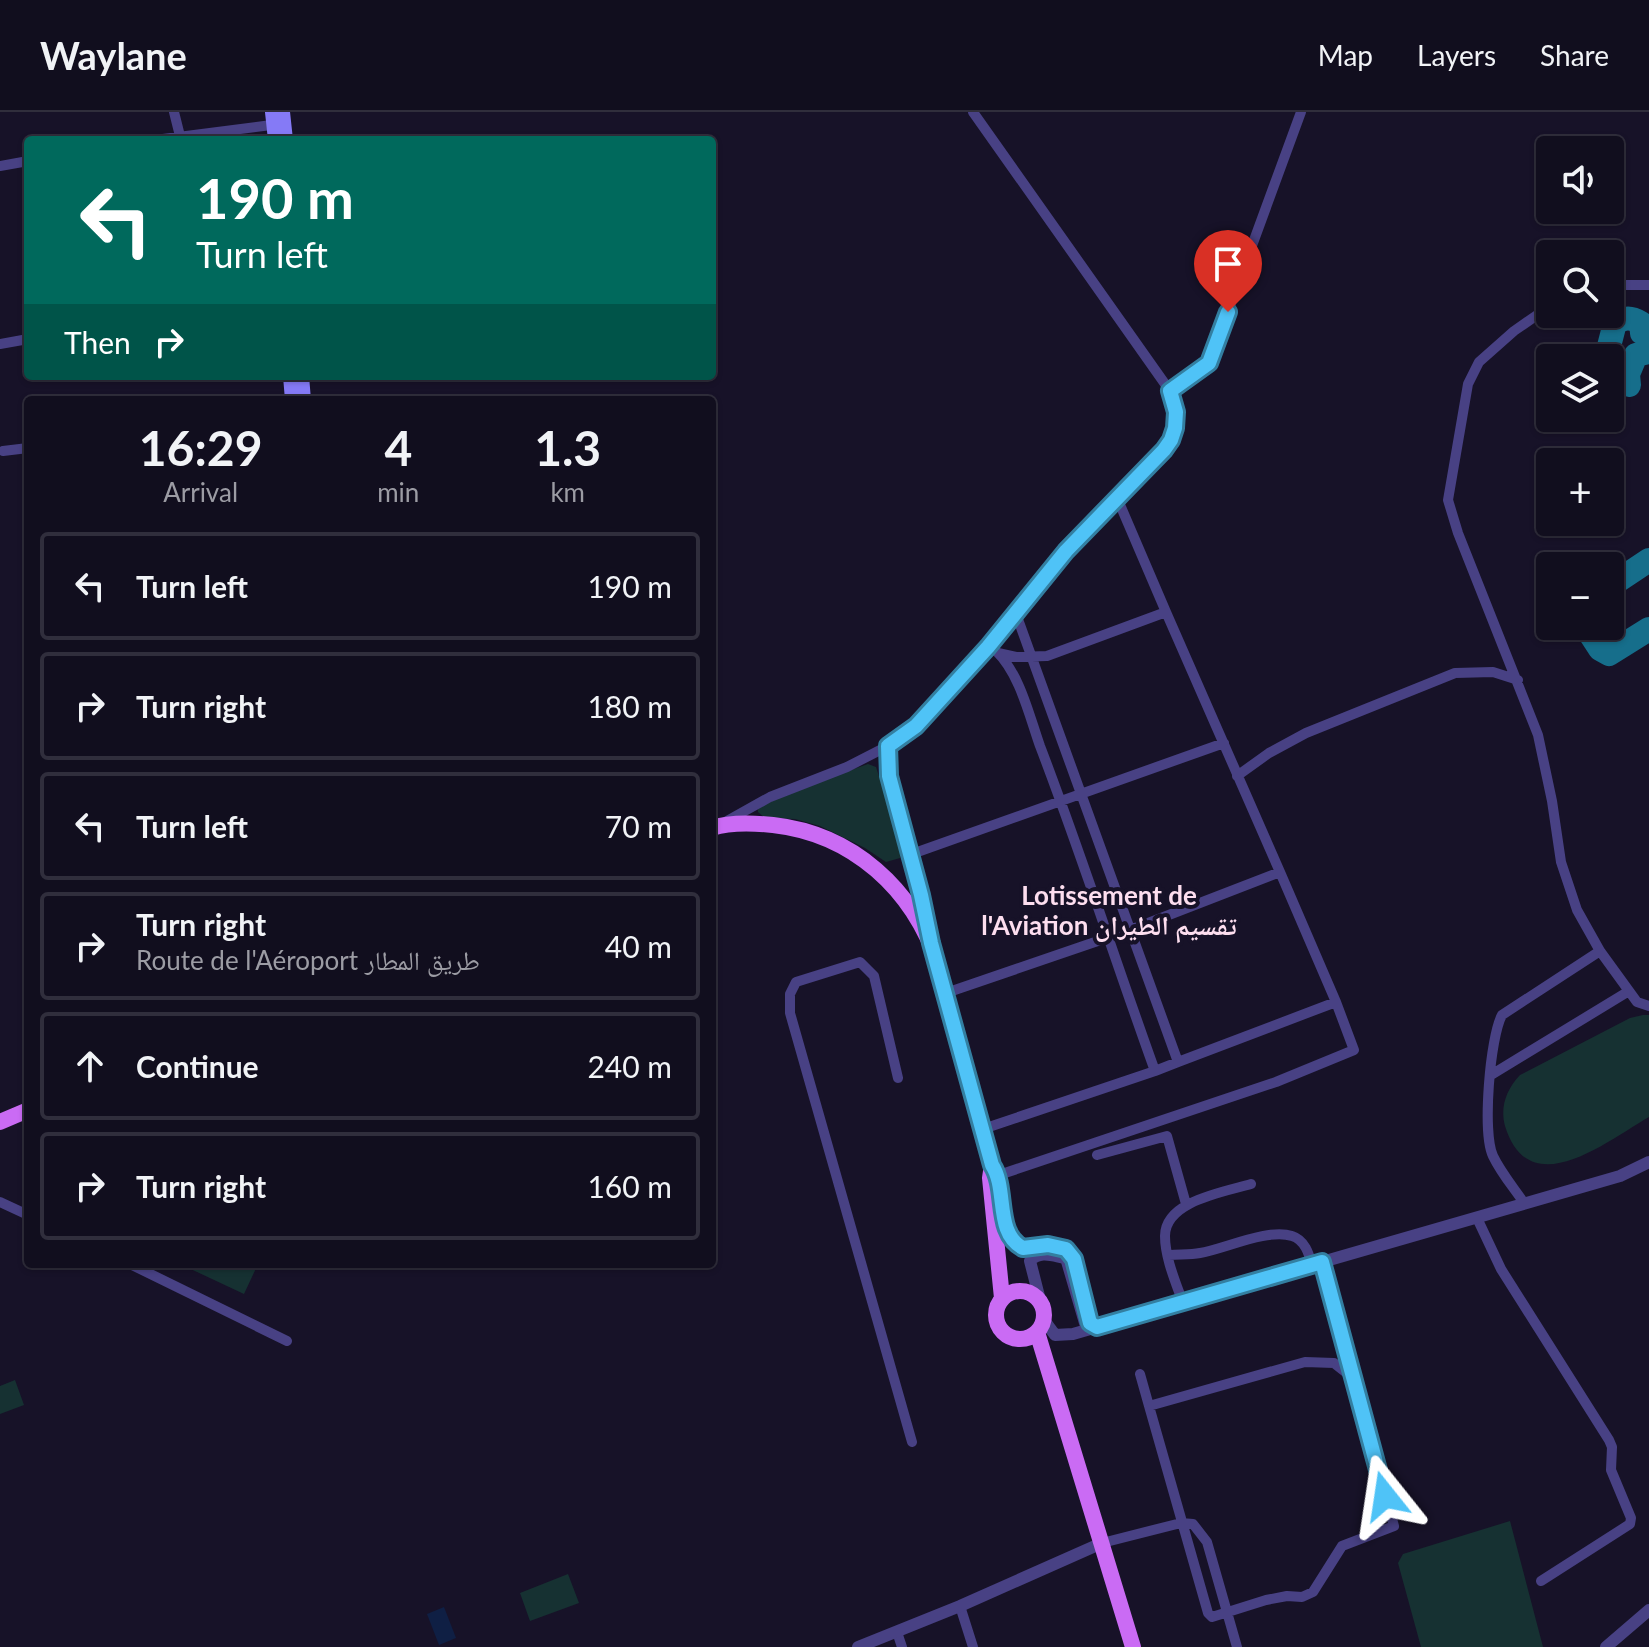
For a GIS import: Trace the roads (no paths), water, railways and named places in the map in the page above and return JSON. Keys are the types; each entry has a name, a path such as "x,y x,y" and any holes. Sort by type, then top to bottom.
{"main road":[{"path":"716,826 758,824 784,827 832,841 874,867 893,884 908,902 931,943 994,1173 1006,1228 1010,1273 1022,1290 1040,1300 1044,1309 1041,1333 1061,1413 1133,1647"},
{"path":"0,1122 24,1112"},
{"path":"994,1173 1002,1298 996,1310 997,1323 1004,1333 1034,1358 1061,1413"},
{"path":"1002,1298 1022,1290"},
{"path":"1012,1338 1026,1339 1041,1333 1055,1335"}],"street":[{"path":"174,112 180,136"},
{"path":"716,826 770,797 847,767 888,746 916,726 988,647 1066,551 1118,500 1171,440 1176,412 1170,391 973,112"},
{"path":"1170,391 1209,363 1301,112"},
{"path":"190,136 278,118"},
{"path":"0,166 24,162"},
{"path":"1624,285 1649,285"},
{"path":"1536,316 1479,362 1468,384 1448,500 1458,533 1538,735 1561,862 1577,910 1600,951 1637,1002 1649,1006"},
{"path":"0,344 24,340"},
{"path":"3,451 24,448"},
{"path":"994,1173 1276,1082 1354,1050 1118,500"},
{"path":"1015,611 1178,1062"},
{"path":"988,647 998,653 1034,658 1047,656 1166,612"},
{"path":"998,653 1012,674 1061,802 1155,1071"},
{"path":"1237,776 1269,753 1306,733 1455,673 1493,672 1518,680"},
{"path":"909,855 1224,743"},
{"path":"888,746 889,776 931,943"},
{"path":"946,993 1130,930 1280,872"},
{"path":"1524,1203 1492,1155 1489,1145 1493,1039 1502,1015 1600,951"},
{"path":"898,1078 874,976 860,962 796,982 790,994 790,1013 912,1442"},
{"path":"1491,1075 1629,991"},
{"path":"983,1129 1155,1071 1336,1002"},
{"path":"1097,1155 1167,1136 1186,1204"},
{"path":"1055,1335 1073,1334 1477,1218 1620,1176 1649,1162"},
{"path":"1183,1303 1165,1238 1166,1226 1186,1204 1251,1184"},
{"path":"0,1202 24,1213"},
{"path":"1477,1218 1501,1269 1609,1440 1612,1447 1611,1470 1631,1518 1630,1524 1541,1581"},
{"path":"1006,1228 1018,1246 1023,1248 1048,1245 1066,1249 1074,1259 1090,1323 1097,1327"},
{"path":"1140,1374 1181,1523 1208,1613 1212,1617 1266,1600 1302,1597 1313,1592 1342,1546 1394,1526 1353,1378 1317,1264 1308,1250 1292,1236 1278,1235 1199,1253 1169,1255"},
{"path":"1040,1300 1030,1261 1041,1254 1066,1258 1085,1323 1089,1327 1097,1327"},
{"path":"138,1268 287,1341"},
{"path":"1149,1406 1305,1362 1334,1363 1353,1378"},
{"path":"858,1647 1102,1543 1181,1523 1193,1524 1207,1542 1237,1647"},
{"path":"960,1606 973,1647"},
{"path":"1606,1647 1649,1610"},
{"path":"897,1632 902,1647"}],"water":[{"path":"444,1607 456,1638 439,1645 427,1614"}],"district":[{"name":"Lotissement de l'Aviation تقسيم الطيران","path":"1109,910"}]}
